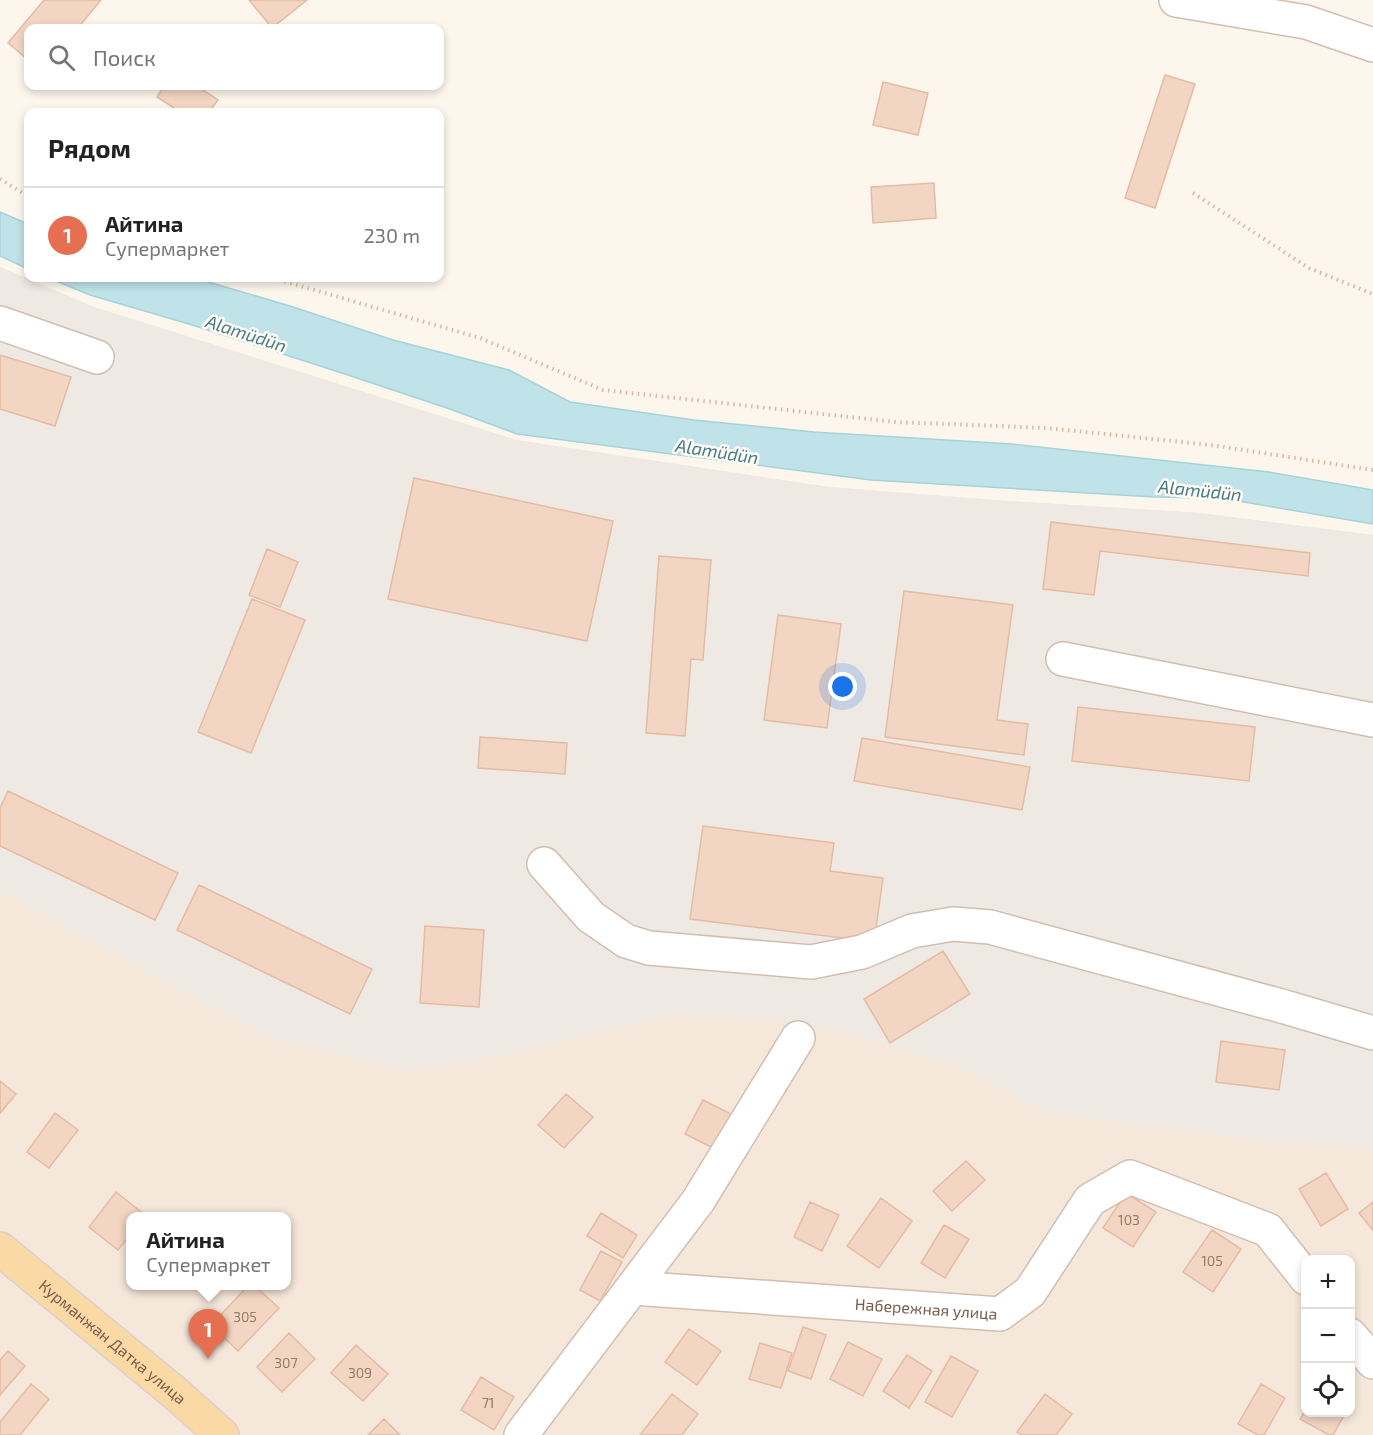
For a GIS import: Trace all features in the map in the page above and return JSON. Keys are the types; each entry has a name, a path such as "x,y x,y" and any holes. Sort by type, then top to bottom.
{"main road":[{"name":"Курманжан Датка улица","path":"0,1248 175,1393 222,1435"}],"street":[{"path":"1176,0 1306,22 1373,45"},
{"path":"0,323 98,357"},
{"path":"1063,659 1373,720"},
{"path":"544,864 591,917 626,941 649,948 811,962 862,952 912,931 952,924 990,927 1373,1033"},
{"path":"521,1435 698,1201 798,1038"},
{"name":"Набережная улица","path":"633,1288 1000,1314 1030,1292 1090,1200 1130,1177 1268,1230 1301,1273"},
{"path":"1355,1341 1373,1362"}],"path":[{"path":"0,180 24,194"},
{"path":"1193,193 1309,268 1373,294"},
{"path":"287,282 480,338 603,390 896,422 1047,428 1210,445 1373,470"}],"shaded area":[{"name":"Alamüdün","path":"0,267 24,277 24,282 35,282 94,307 516,440 829,487 1200,513 1373,535 1373,1435 0,1435"},
{"name":"Alamüdün","path":"0,267 24,277 24,282 35,282 94,307 516,440 829,487 1200,513 1373,535 1373,1148 1270,1142 1045,1113 965,1068 805,1022 674,1015 466,1063 410,1071 270,1038 0,890"}],"water":[{"path":"0,212 24,222 24,267 0,256"},
{"path":"59,282 209,282 393,340 509,370 570,402 694,420 814,432 1012,444 1269,472 1373,490 1373,524 1220,498 1154,497 871,480 517,434 345,374 90,295"}],"building":[{"path":"44,0 101,0 81,24 24,24 24,57 8,43"},
{"path":"249,0 307,0 277,24 269,24"},
{"path":"1165,75 1195,84 1155,208 1125,198"},
{"path":"883,82 928,93 918,135 873,125"},
{"path":"161,90 203,90 218,100 212,108 174,108 157,97"},
{"path":"934,183 936,218 873,223 871,187"},
{"path":"0,355 71,377 55,426 0,409"},
{"path":"414,478 613,521 587,641 388,599"},
{"path":"1051,522 1310,553 1308,576 1100,551 1094,595 1043,589"},
{"path":"267,549 298,562 280,607 249,595"},
{"path":"659,556 711,560 703,660 691,659 685,736 646,733"},
{"path":"904,591 1013,605 997,720 1028,724 1024,755 885,737"},
{"path":"252,599 305,620 251,753 198,732"},
{"path":"778,615 841,624 827,728 764,720"},
{"path":"1078,707 1255,727 1249,781 1072,761"},
{"path":"480,737 567,743 565,774 478,768"},
{"path":"862,738 1030,767 1022,810 854,781"},
{"path":"8,791 178,873 155,920 0,846 0,808"},
{"path":"703,826 834,843 830,871 883,878 874,942 690,919"},
{"path":"199,885 372,969 350,1014 177,930"},
{"path":"425,926 484,930 479,1007 420,1003"},
{"path":"943,951 970,994 890,1043 864,999"},
{"path":"1221,1041 1285,1050 1279,1090 1216,1082"},
{"path":"0,1081 16,1094 0,1113"},
{"path":"566,1094 593,1117 564,1148 538,1125"},
{"path":"703,1100 735,1116 717,1150 685,1134"},
{"path":"55,1113 78,1130 49,1168 27,1152"},
{"path":"966,1161 985,1180 952,1211 933,1191"},
{"path":"1326,1173 1348,1209 1321,1226 1299,1189"},
{"path":"116,1192 141,1212 126,1212 126,1240 118,1250 89,1227"},
{"path":"1126,1193 1156,1212 1133,1247 1103,1228"},
{"path":"881,1198 912,1221 879,1268 847,1246"},
{"path":"810,1202 839,1215 822,1251 794,1237"},
{"path":"1373,1202 1373,1230 1359,1213"},
{"path":"601,1213 637,1235 623,1258 587,1236"},
{"path":"944,1225 969,1239 945,1278 921,1263"},
{"path":"1212,1230 1241,1249 1213,1292 1183,1272"},
{"path":"601,1251 622,1262 600,1301 580,1290"},
{"path":"244,1290 259,1290 279,1308 238,1351 211,1325"},
{"path":"803,1327 826,1335 811,1379 788,1371"},
{"path":"689,1329 721,1351 697,1385 665,1362"},
{"path":"289,1333 315,1359 282,1392 257,1367"},
{"path":"848,1342 882,1359 863,1396 830,1379"},
{"path":"760,1343 792,1353 781,1388 749,1379"},
{"path":"356,1345 388,1374 363,1401 331,1373"},
{"path":"8,1351 25,1366 0,1395 0,1360"},
{"path":"907,1355 932,1371 909,1408 883,1391"},
{"path":"951,1356 978,1371 952,1417 925,1402"},
{"path":"481,1377 514,1397 494,1430 461,1410"},
{"path":"31,1384 49,1399 20,1435 0,1435 0,1422"},
{"path":"1261,1384 1285,1398 1264,1435 1258,1435 1238,1424"},
{"path":"672,1394 698,1414 682,1435 640,1435"},
{"path":"1045,1394 1072,1414 1056,1435 1022,1435 1017,1432"},
{"path":"1301,1417 1343,1417 1333,1435 1300,1419"},
{"path":"384,1419 400,1435 368,1435"}],"place":[{"name":"Айтина","path":"208,1359"}]}
